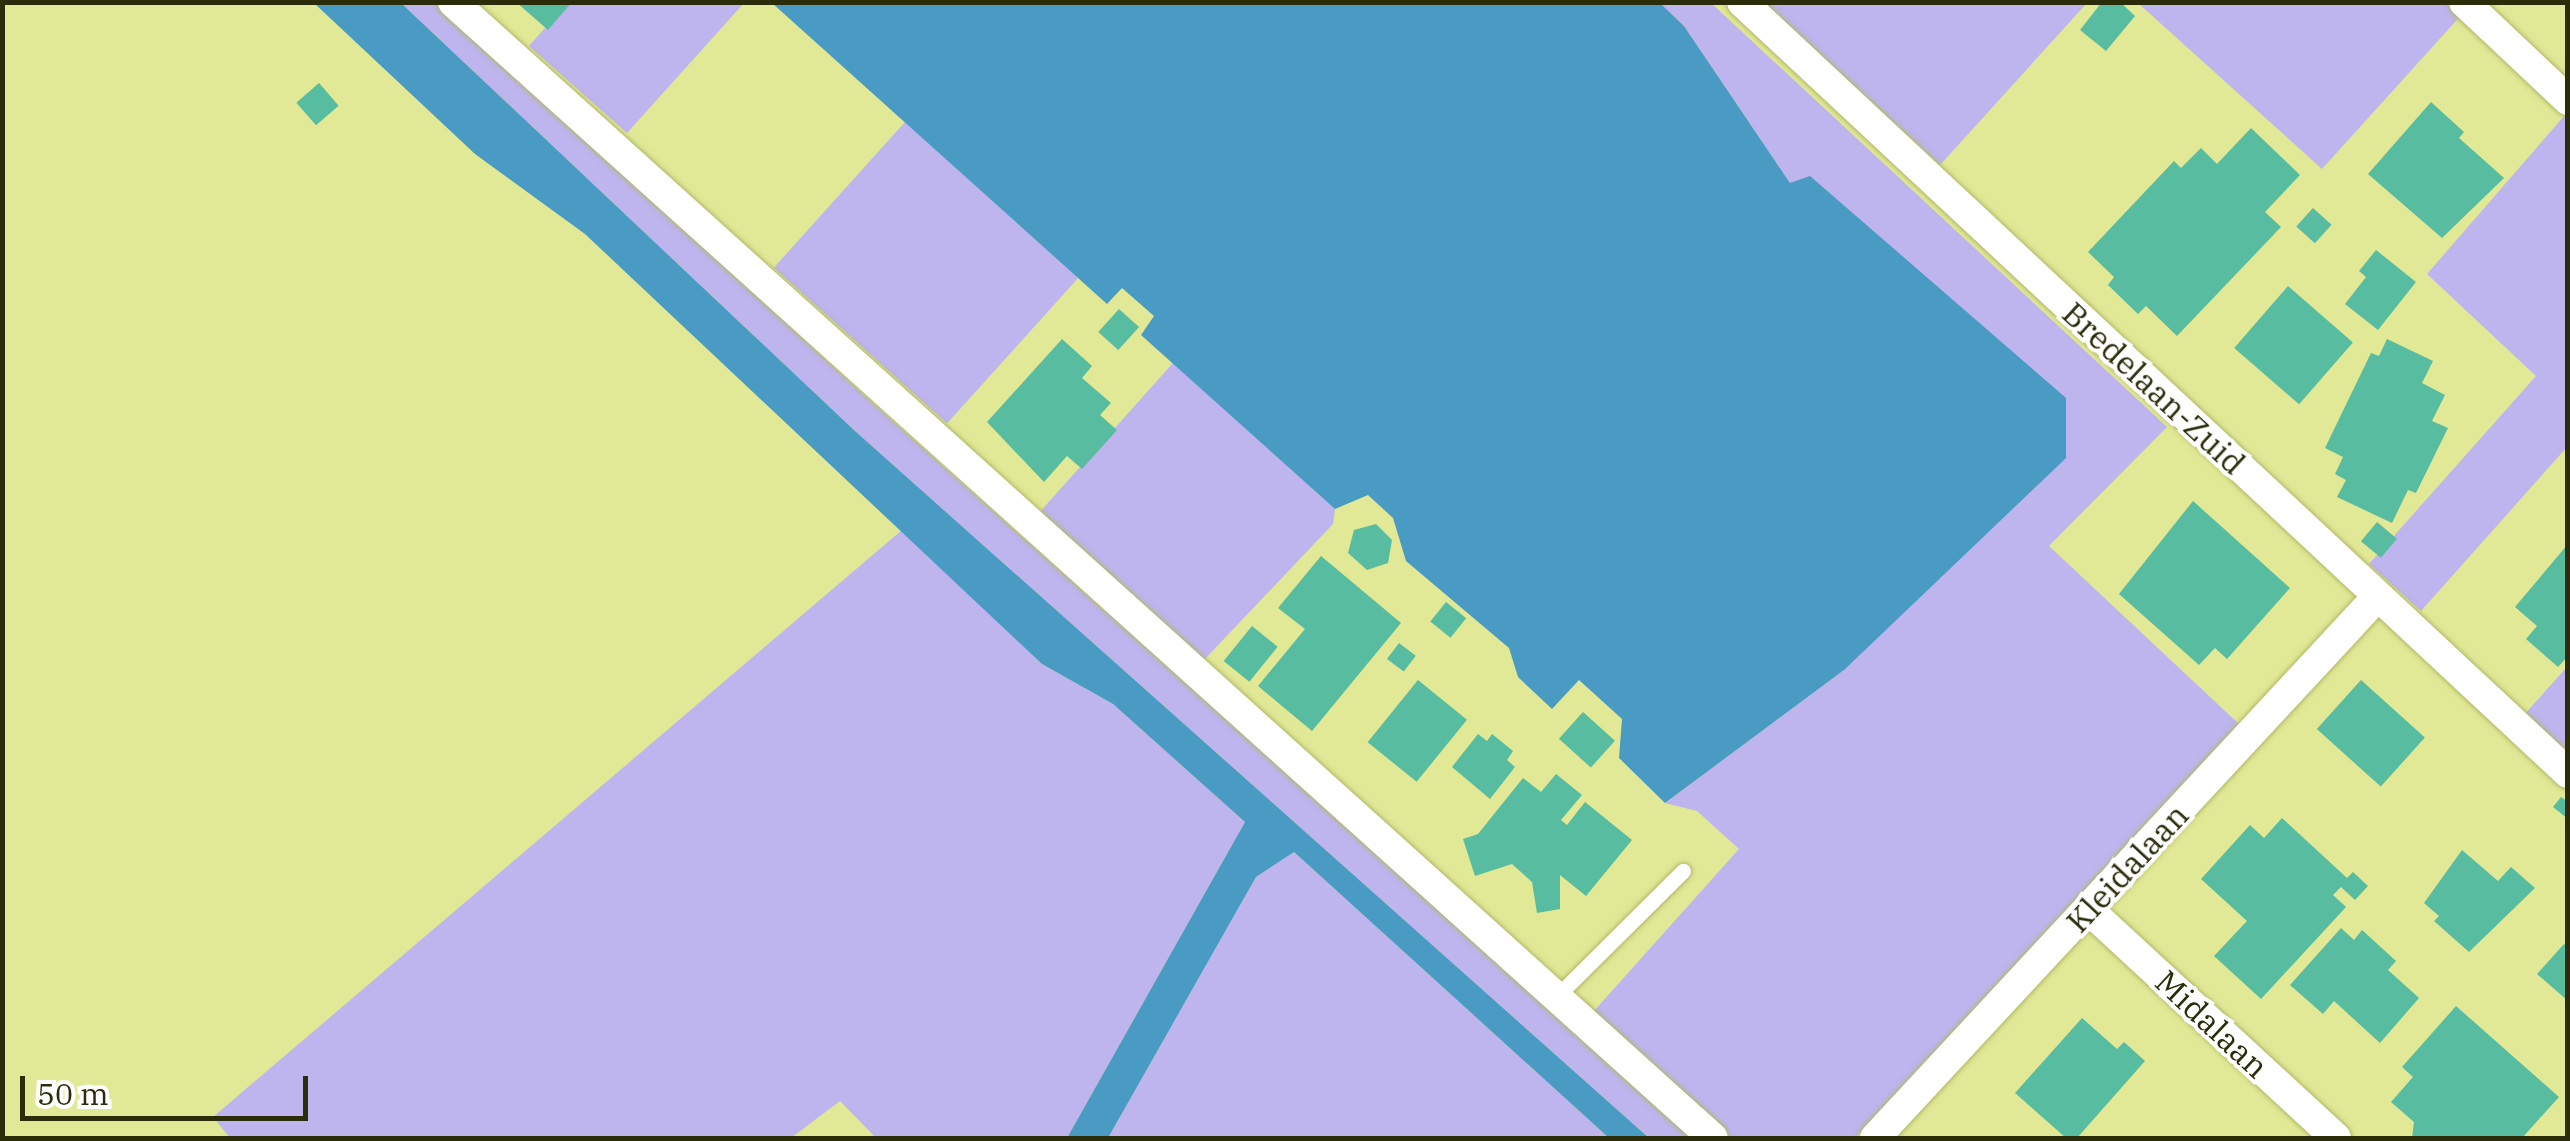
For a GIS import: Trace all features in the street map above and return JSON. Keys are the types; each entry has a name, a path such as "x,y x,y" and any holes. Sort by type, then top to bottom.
{"street":[{"path":"454,2 1713,1138"},
{"name":"Bredelaan-Zuid","path":"1742,2 2568,773"},
{"path":"2464,2 2568,100"},
{"name":"Kleidalaan","path":"1875,1138 2378,596"},
{"name":"Midalaan","path":"2089,910 2336,1138"}],"lane":[{"path":"1556,997 1684,871"}],"shaded area":[{"path":"2453,2 2464,12 2322,169 2138,3"},
{"path":"401,3 438,3 877,407 1694,1138 1649,1138 855,431"},
{"path":"567,3 744,3 627,133 529,46"},
{"path":"1660,3 1711,3 2167,427 2049,546 2241,726 1855,1138 1731,1138 1594,1011 1739,849 1697,811 1665,803 1844,670 1790,183 1684,26"},
{"path":"1764,3 2087,3 1940,165"},
{"path":"2565,115 2567,447 2421,611 2369,564 2536,376 2427,274"},
{"path":"905,122 1078,278 947,424 774,268"},
{"path":"1173,363 1335,509 1333,524 1203,661 1038,514"},
{"path":"902,530 1042,664 1113,704 1245,822 1067,1138 876,1138 840,1101 791,1138 230,1138 213,1117"},
{"path":"2567,667 2567,757 2523,716"},
{"path":"1294,852 1609,1138 1108,1138 1256,877"}],"water":[{"path":"314,3 401,3 855,431 1649,1138 1609,1138 1294,852 1256,877 1108,1138 1067,1138 1245,822 1113,704 1042,664 585,234 475,154"},
{"path":"772,3 1660,3 1684,26 1790,183 1810,176 2066,398 2066,458 1844,670 1665,803 1619,758 1622,719 1579,680 1552,709 1518,677 1509,648 1406,561 1393,518 1368,495 1335,509 1141,335 1154,316 1122,288 1107,304"}],"building":[{"path":"516,2 572,2 548,30"},
{"path":"2102,2 2120,2 2135,16 2106,51 2080,30"},
{"path":"319,83 339,106 316,125 296,103"},
{"path":"2431,102 2464,132 2459,138 2504,178 2442,238 2368,174"},
{"path":"2251,128 2300,175 2265,212 2281,227 2177,336 2146,306 2138,314 2108,285 2114,277 2088,252 2174,161 2181,168 2201,148 2217,164"},
{"path":"2313,208 2332,225 2315,243 2296,227"},
{"path":"2376,250 2416,282 2378,330 2345,304 2366,277 2359,271"},
{"path":"2288,286 2353,342 2299,404 2234,348"},
{"path":"1119,309 1139,327 1118,350 1098,332"},
{"path":"1062,339 1092,366 1082,378 1111,403 1100,415 1117,430 1082,469 1067,456 1044,482 987,422"},
{"path":"2387,339 2433,361 2422,383 2445,395 2432,421 2448,428 2416,493 2408,490 2392,523 2337,497 2346,480 2335,474 2343,457 2325,448 2371,353 2379,356"},
{"path":"2193,501 2290,588 2227,659 2215,648 2199,665 2119,594"},
{"path":"2377,522 2397,539 2381,558 2361,541"},
{"path":"1376,524 1392,540 1388,563 1367,570 1348,553 1354,530"},
{"path":"2568,544 2568,656 2558,667 2526,639 2537,626 2515,607"},
{"path":"1321,556 1401,623 1312,731 1258,686 1305,629 1278,608"},
{"path":"1446,602 1466,618 1450,638 1430,621"},
{"path":"1252,626 1278,647 1249,682 1224,661"},
{"path":"1399,643 1416,656 1404,672 1387,659"},
{"path":"1418,680 1467,720 1417,782 1368,742"},
{"path":"2361,680 2425,738 2381,787 2317,729"},
{"path":"1583,712 1615,741 1591,768 1559,739"},
{"path":"1478,734 1487,741 1492,734 1513,751 1507,760 1515,767 1490,799 1452,767"},
{"path":"1556,774 1582,795 1561,820 1567,825 1585,802 1632,840 1586,896 1560,875 1560,909 1537,913 1532,882 1512,864 1475,876 1463,839 1478,834 1523,778 1541,792"},
{"path":"2561,797 2568,802 2568,819 2553,807"},
{"path":"2282,818 2347,878 2353,872 2368,886 2355,900 2341,887 2333,895 2346,907 2261,999 2214,956 2247,921 2201,879 2250,825 2264,838"},
{"path":"2462,850 2498,881 2511,867 2535,888 2469,952 2434,921 2439,916 2424,903"},
{"path":"2341,928 2354,940 2362,930 2396,961 2388,970 2419,998 2380,1043 2334,1001 2323,1014 2290,985"},
{"path":"2564,944 2568,947 2568,1001 2537,974"},
{"path":"2456,1006 2559,1097 2522,1138 2412,1138 2414,1122 2391,1102 2413,1077 2402,1067"},
{"path":"2082,1018 2117,1049 2124,1042 2145,1061 2077,1138 2066,1138 2015,1093"}]}
